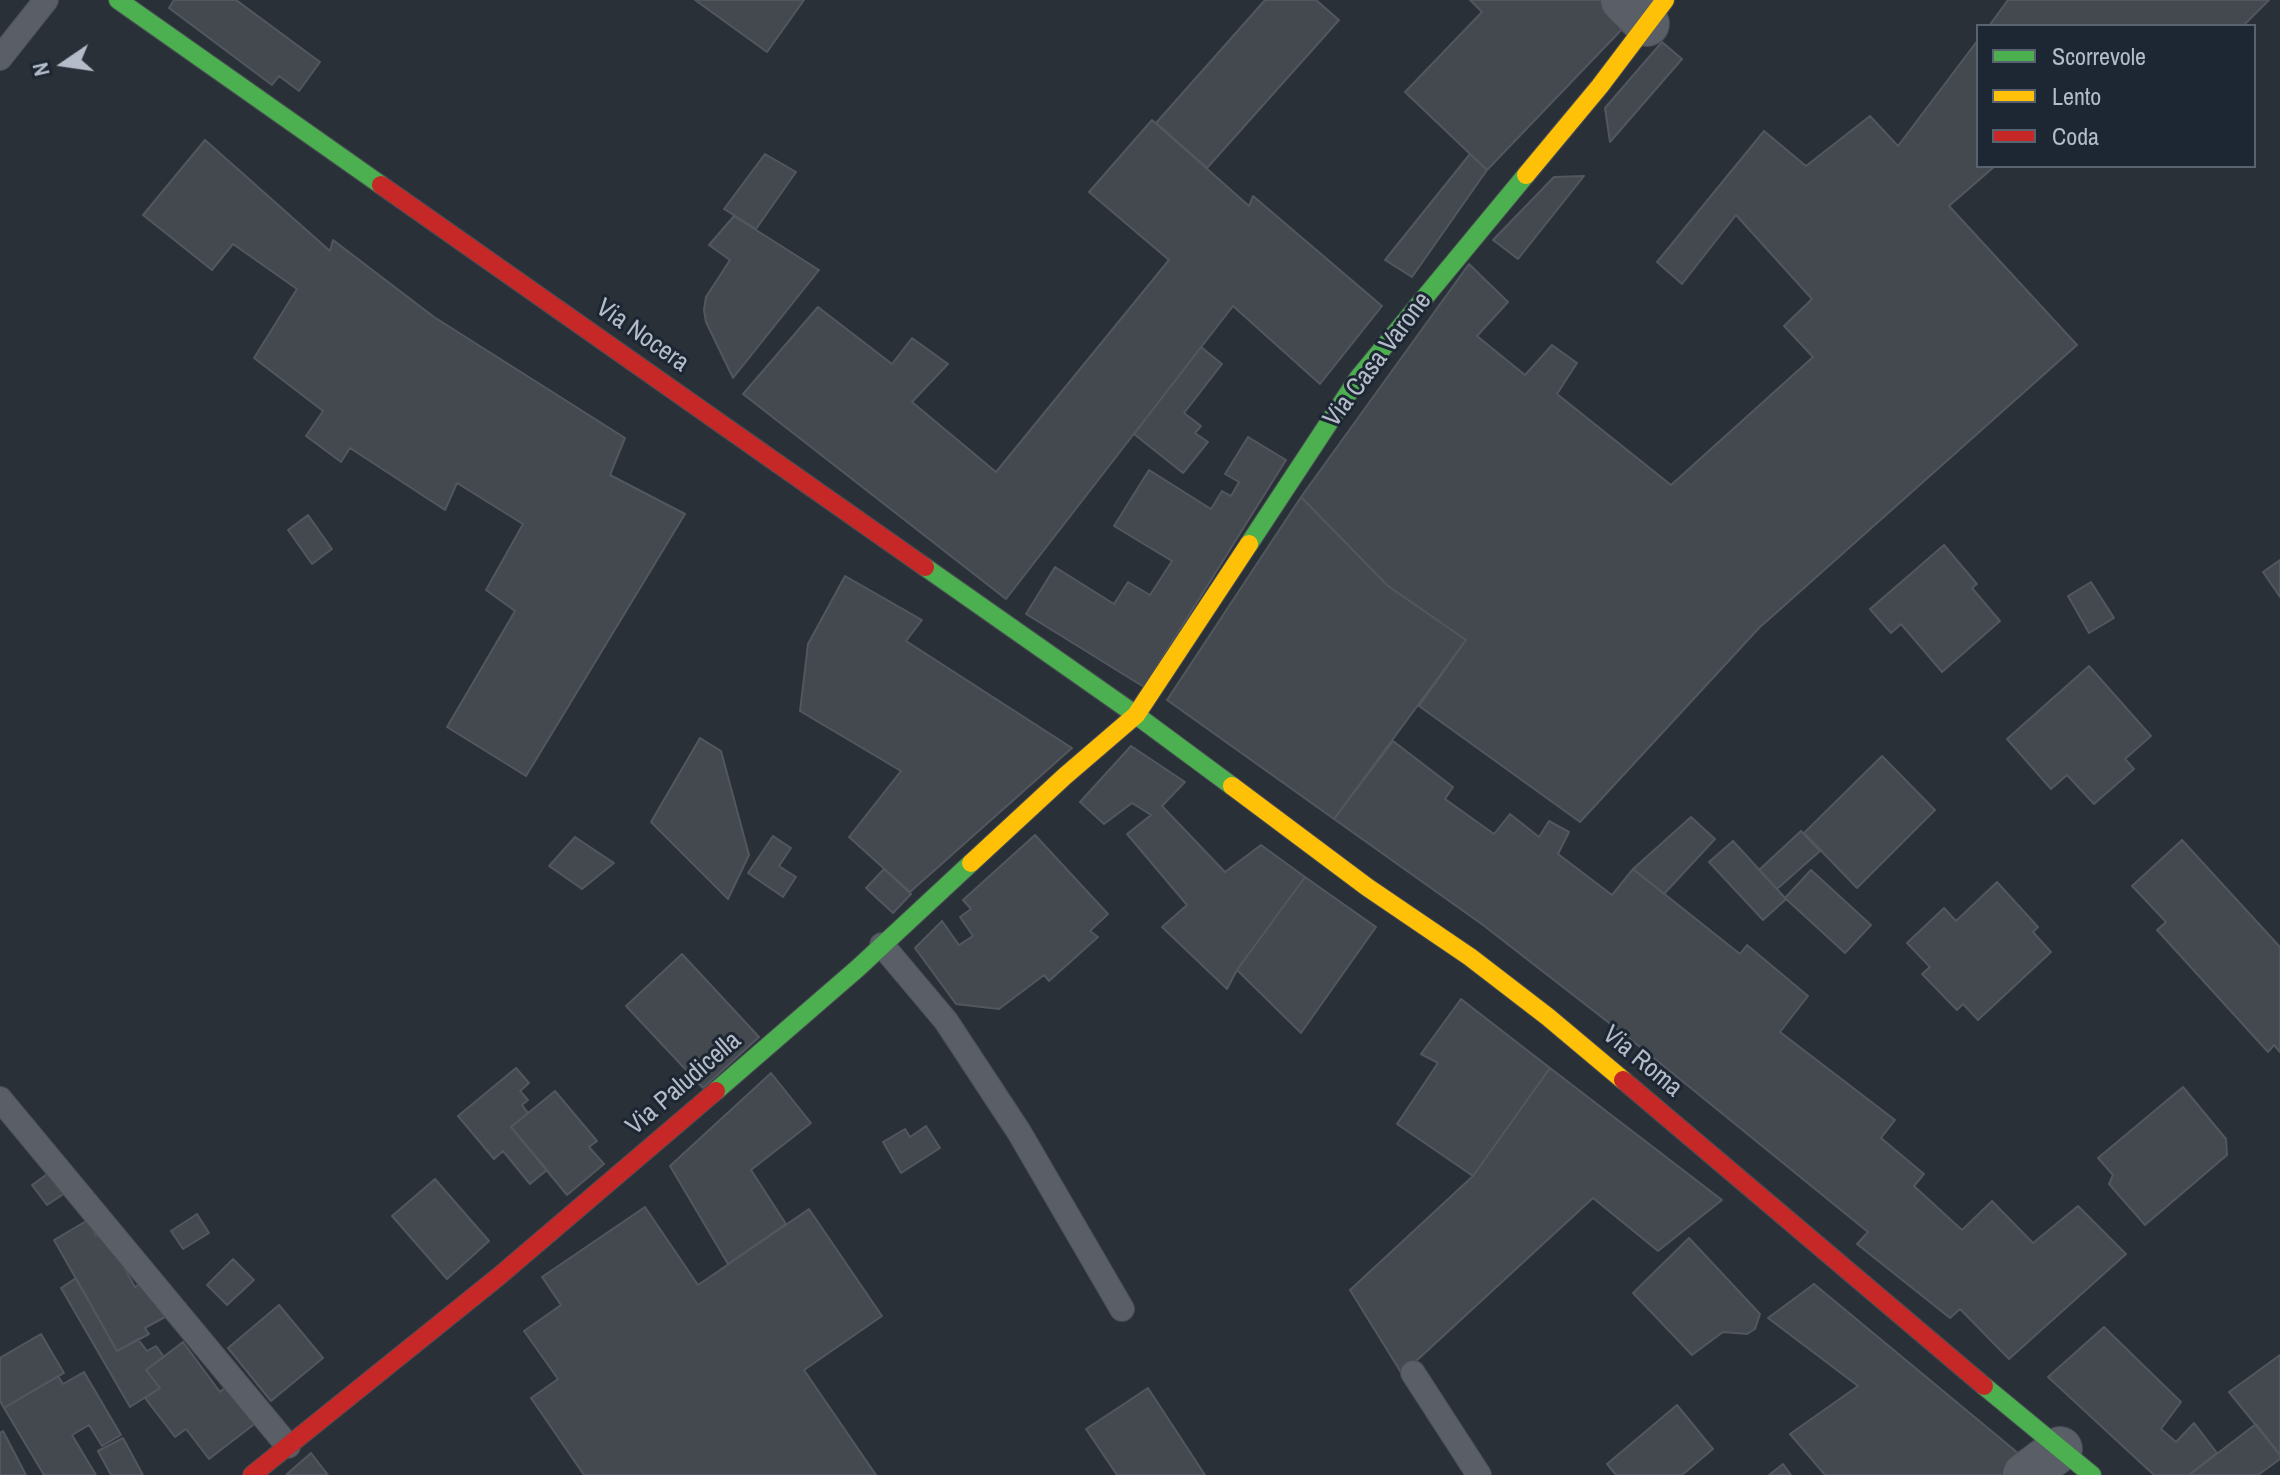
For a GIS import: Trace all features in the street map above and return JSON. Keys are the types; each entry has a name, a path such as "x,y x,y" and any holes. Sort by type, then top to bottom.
{"main road":[{"name":"Via Nocera","path":"118,0 1136,715"},
{"name":"Via Casa Varone","path":"1136,715 1359,377 1600,86 1645,8"},
{"name":"Via Paludicella","path":"252,1475 522,1257 698,1108 1136,715"},
{"name":"Via Roma","path":"1136,715 1548,1017 2076,1462"}],"street":[{"path":"2025,1475 2076,1462"}],"lane":[{"path":"0,58 46,0"},
{"path":"882,945 946,1021 1019,1132 1122,1309"},
{"path":"0,1099 288,1446"},
{"path":"1413,1373 1479,1475"}],"building":[{"path":"174,0 236,0 320,62 299,91 279,76 272,85 169,8"},
{"path":"695,0 804,0 767,52"},
{"path":"1265,0 1316,0 1339,20 1207,168 1156,123"},
{"path":"1470,0 1602,0 1627,24 1487,170 1405,92 1482,12"},
{"path":"2008,0 2269,0 2245,24 1990,24"},
{"path":"1662,42 1682,59 1610,142 1605,108"},
{"path":"1976,43 1976,168 1993,168 1949,206 2077,345 1759,628 1580,822 1419,706 1466,640 1388,586 1301,497 1469,264 1508,302 1477,336 1525,375 1552,345 1577,363 1557,394 1671,485 1813,357 1784,326 1812,299 1736,215 1682,284 1657,262 1764,131 1806,166 1870,116 1898,146"},
{"path":"1152,120 1249,206 1253,196 1382,306 1320,384 1233,306 1006,599 743,394 818,307 892,364 912,338 948,364 912,402 996,472 1169,260 1089,192"},
{"path":"205,140 330,251 333,240 434,317 625,438 610,475 685,514 526,776 447,727 515,611 486,590 523,524 457,483 445,510 350,448 341,462 306,436 323,411 254,358 297,289 233,244 212,270 143,215"},
{"path":"765,154 796,172 756,229 724,209"},
{"path":"1470,154 1487,170 1412,277 1385,260"},
{"path":"1584,176 1518,259 1493,240 1554,177"},
{"path":"734,216 819,270 733,378 706,322 704,310 706,297 730,260 709,245"},
{"path":"1201,347 1222,364 1184,413 1201,426 1195,433 1208,442 1183,473 1134,434"},
{"path":"1248,437 1286,460 1144,687 1026,614 1055,567 1114,604 1128,582 1150,595 1172,561 1114,526 1149,470 1211,509 1222,491 1231,496 1239,482 1225,474"},
{"path":"1301,497 1388,586 1466,640 1334,819 1167,700"},
{"path":"308,515 332,549 312,564 288,530"},
{"path":"1944,545 1977,584 1972,588 2000,621 1942,672 1901,624 1891,633 1870,609"},
{"path":"2280,560 2280,597 2263,572"},
{"path":"845,576 922,620 906,641 1072,748 910,892 849,837 901,771 800,711 808,644"},
{"path":"2091,582 2114,618 2089,633 2068,596"},
{"path":"2089,666 2151,736 2125,759 2134,769 2094,804 2067,775 2051,789 2007,739"},
{"path":"700,738 721,751 749,855 728,899 651,822"},
{"path":"1393,741 1453,787 1445,799 1494,834 1510,814 1539,837 1549,821 1569,832 1558,854 1612,895 1633,869 1740,954 1747,945 1808,996 1780,1032 1895,1120 1881,1138 1924,1174 1914,1186 1962,1230 1992,1201 2033,1243 2078,1206 2126,1254 2009,1359 1960,1309 1950,1318 1857,1244 1868,1232 1644,1050 1483,925 1334,819"},
{"path":"1131,746 1185,782 1162,806 1225,872 1261,845 1305,877 1237,970 1227,989 1162,927 1187,905 1127,834 1151,815 1132,803 1104,824 1080,802"},
{"path":"1882,756 1935,810 1857,888 1804,833"},
{"path":"1691,817 1715,839 1664,894 1633,869"},
{"path":"1801,831 1820,851 1777,889 1759,870"},
{"path":"1035,835 1108,914 1090,931 1098,937 1049,981 1044,975 999,1009 956,1004 915,948 942,921 959,945 973,936 960,917 971,909 963,900"},
{"path":"773,836 791,848 779,866 796,877 783,897 748,873"},
{"path":"575,837 614,863 582,889 549,866"},
{"path":"2182,840 2280,947 2280,1052 2274,1045 2268,1052 2157,930 2166,922 2132,886"},
{"path":"1733,841 1786,899 1763,920 1709,862"},
{"path":"884,869 911,894 893,913 866,888"},
{"path":"1811,870 1871,925 1845,953 1785,898"},
{"path":"1305,877 1376,927 1301,1033 1237,970"},
{"path":"1997,882 2038,927 2033,932 2051,952 1978,1020 1963,1004 1957,1010 1922,974 1930,967 1907,943 1944,908 1956,921"},
{"path":"682,954 759,1037 703,1088 626,1006"},
{"path":"1461,999 1550,1068 1473,1176 1397,1124 1438,1063 1421,1054"},
{"path":"516,1068 529,1083 520,1091 528,1100 522,1105 528,1113 511,1127 547,1170 530,1184 503,1151 494,1159 458,1116"},
{"path":"1550,1068 1722,1200 1658,1251 1593,1198 1402,1374 1350,1290 1473,1176"},
{"path":"771,1073 811,1123 751,1170 786,1224 728,1264 670,1166"},
{"path":"2183,1087 2226,1139 2227,1155 2145,1225 2109,1184 2113,1175 2098,1158"},
{"path":"555,1091 597,1141 589,1147 604,1164 567,1195 511,1127"},
{"path":"926,1126 940,1148 901,1173 883,1142 905,1129 910,1137"},
{"path":"50,1172 65,1193 47,1205 32,1185"},
{"path":"435,1179 489,1241 447,1279 392,1216"},
{"path":"645,1207 698,1285 809,1209 882,1316 804,1370 876,1475 584,1475 531,1398 558,1379 524,1331 561,1305 542,1277"},
{"path":"197,1214 209,1233 183,1249 171,1231"},
{"path":"88,1220 96,1236 104,1232 135,1287 144,1281 165,1317 145,1328 149,1334 117,1351 54,1240"},
{"path":"1689,1238 1760,1314 1755,1329 1747,1334 1723,1332 1692,1355 1633,1293"},
{"path":"233,1259 254,1280 227,1305 207,1285"},
{"path":"76,1278 117,1351 138,1339 147,1351 156,1346 164,1357 146,1370 160,1388 130,1407 61,1288"},
{"path":"1814,1284 2030,1463 2013,1475 1825,1475 1790,1434 1858,1386 1768,1318"},
{"path":"279,1305 323,1358 271,1401 228,1348"},
{"path":"2104,1327 2181,1402 2161,1429 2176,1442 2194,1423 2217,1453 2189,1475 2154,1475 2048,1377"},
{"path":"41,1334 64,1373 4,1408 0,1401 0,1358"},
{"path":"183,1342 220,1392 228,1385 257,1422 209,1459 186,1429 175,1437 145,1398 160,1388 146,1370"},
{"path":"2280,1355 2280,1455 2229,1392"},
{"path":"84,1372 121,1435 102,1446 89,1425 72,1435 96,1475 44,1475 4,1408 58,1376 63,1384"},
{"path":"1148,1388 1205,1475 1117,1475 1086,1429"},
{"path":"1677,1405 1713,1449 1682,1475 1616,1475 1607,1464"},
{"path":"2256,1424 2280,1459 2258,1475 2189,1475"},
{"path":"3,1431 26,1475 0,1475 0,1433"},
{"path":"123,1438 143,1475 111,1475 98,1451"},
{"path":"311,1453 328,1475 286,1475"},
{"path":"1783,1464 1791,1475 1769,1475"}],"traffic: fast":[{"path":"118,0 381,185"},
{"path":"1249,544 1359,377 1526,175"},
{"path":"925,567 1232,786"},
{"path":"716,1091 858,968 971,863"},
{"path":"1984,1386 2092,1475"}],"traffic: slow":[{"path":"1526,175 1600,86 1665,0"},
{"path":"971,863 1136,715 1249,544"},
{"path":"1232,786 1367,887 1470,957 1623,1080"}],"traffic: jam":[{"path":"381,185 925,567"},
{"path":"1623,1080 1984,1386"},
{"path":"252,1475 498,1277 716,1091"}]}
